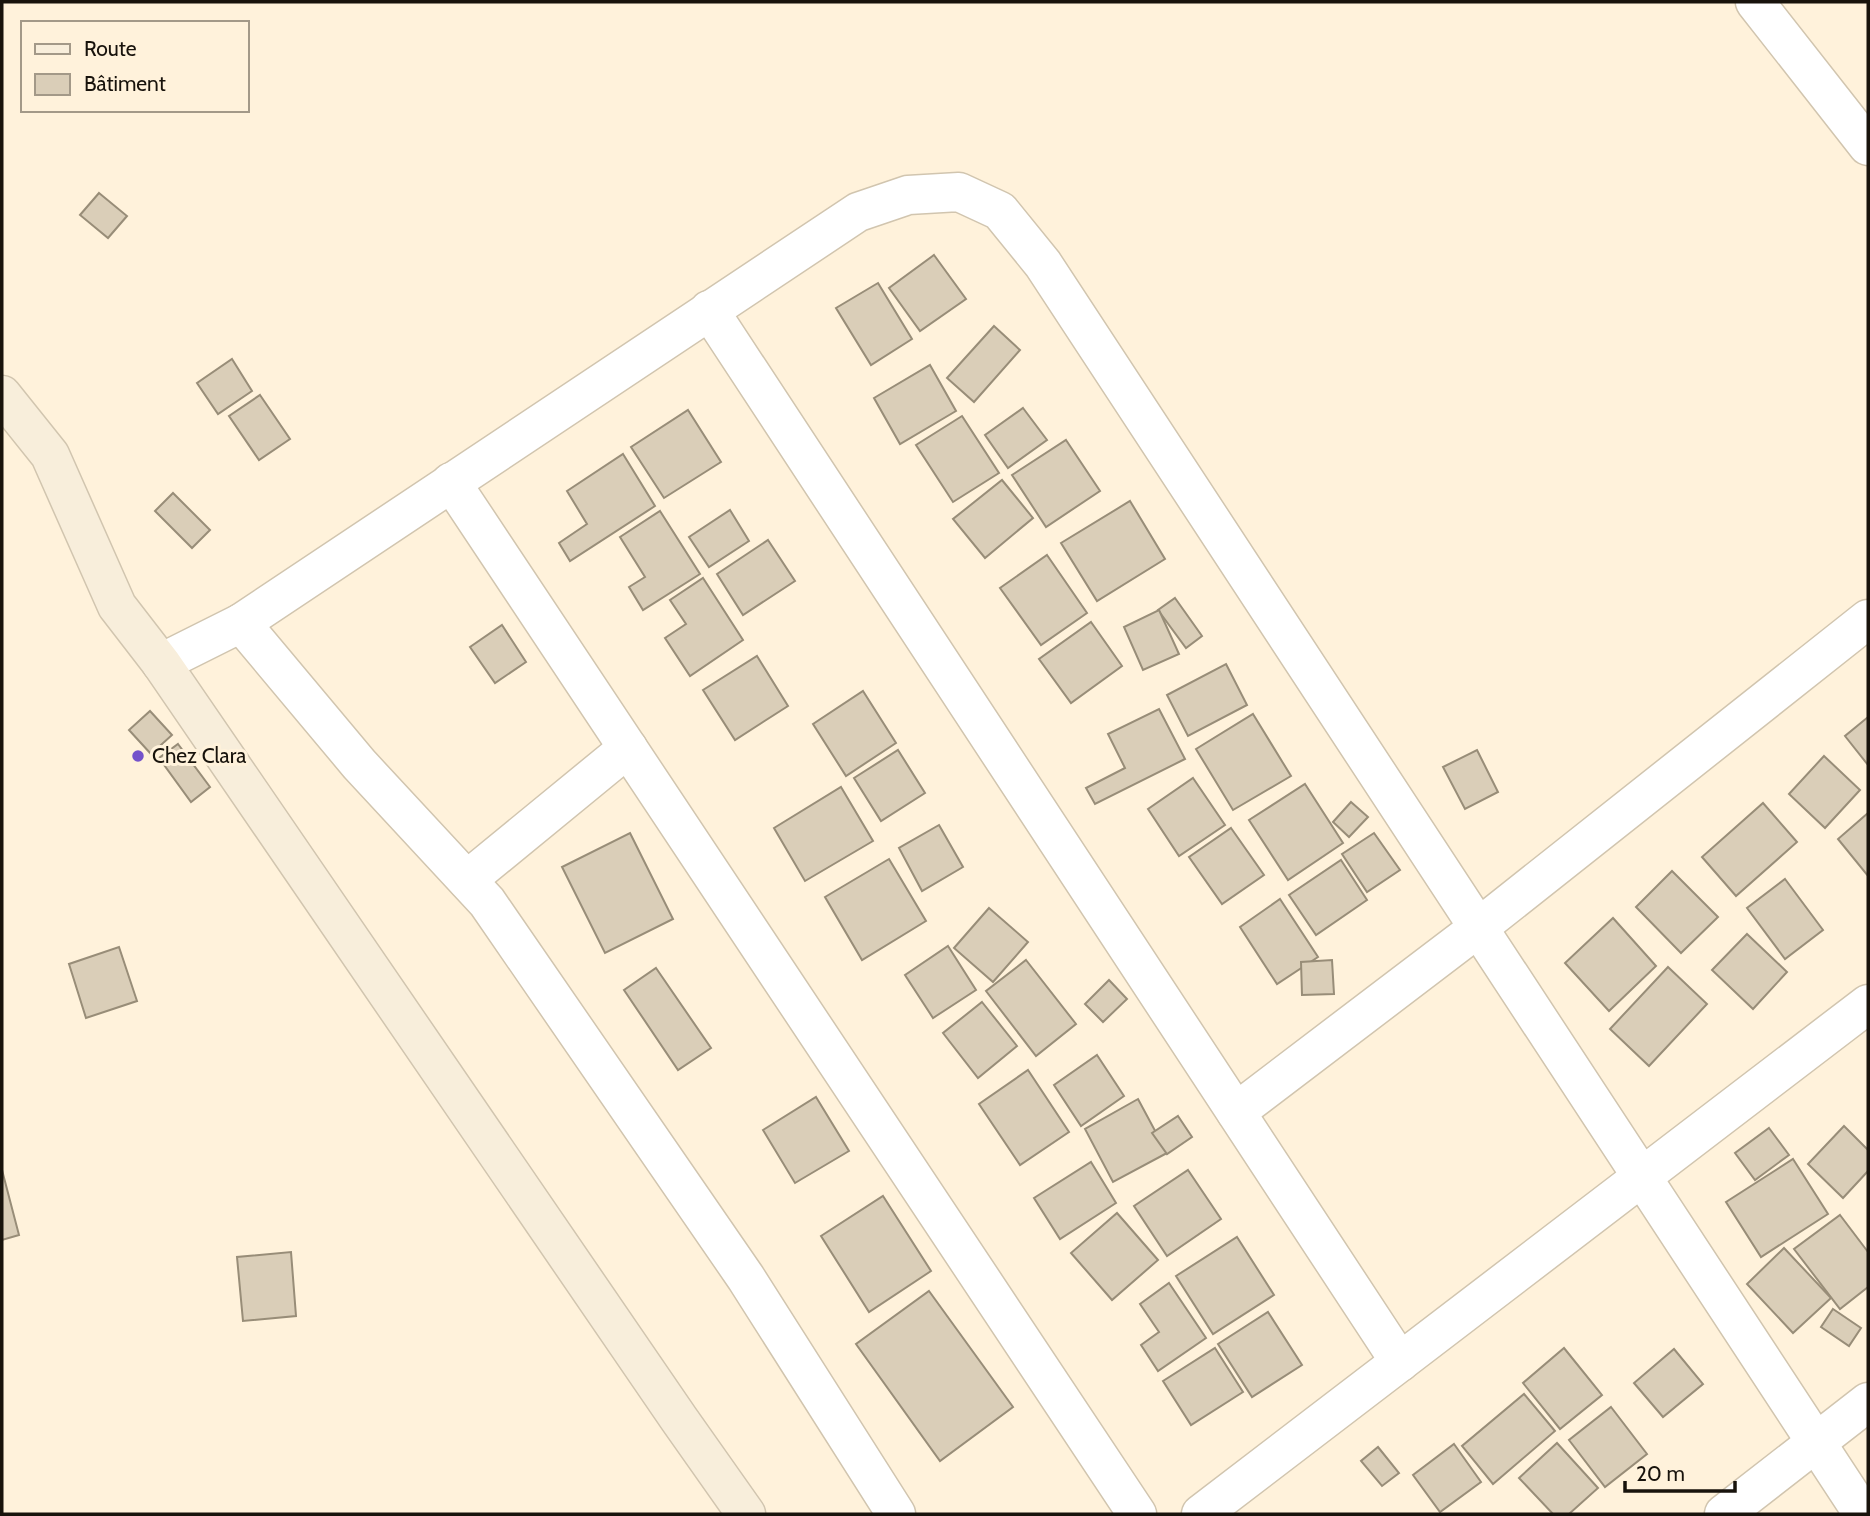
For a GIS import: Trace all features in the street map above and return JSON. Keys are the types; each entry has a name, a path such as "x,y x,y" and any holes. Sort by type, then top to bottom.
{"main road":[{"path":"2,395 50,455 117,606 161,663 746,1514"}],"street":[{"path":"1755,2 1868,146"},
{"path":"161,663 241,623 858,212 908,195 959,192 1000,211 1043,264 1863,1514"},
{"path":"709,310 1400,1362"},
{"path":"451,482 1137,1514"},
{"path":"1236,1112 1478,928 1868,619"},
{"path":"241,623 359,764 487,902 746,1278 896,1514"},
{"path":"467,880 628,748"},
{"path":"1201,1514 1868,1004"},
{"path":"1724,1514 1868,1402"}],"building":[{"path":"99,193 127,216 108,238 80,215"},
{"path":"934,255 966,299 920,331 889,288"},
{"path":"878,283 912,339 871,365 836,308"},
{"path":"994,326 1020,350 974,402 947,378"},
{"path":"232,359 252,391 218,414 197,383"},
{"path":"930,365 956,411 900,444 874,398"},
{"path":"260,395 290,439 259,460 229,416"},
{"path":"1023,408 1047,440 1008,468 985,435"},
{"path":"688,410 721,462 664,498 631,447"},
{"path":"962,416 999,473 953,502 916,445"},
{"path":"1066,440 1100,491 1046,527 1012,475"},
{"path":"623,454 655,506 570,561 559,543 587,524 567,491"},
{"path":"1002,480 1033,518 985,558 953,519"},
{"path":"173,493 210,530 192,548 155,511"},
{"path":"1130,501 1165,559 1097,601 1061,543"},
{"path":"730,510 749,541 709,567 689,537"},
{"path":"660,511 700,574 643,610 629,587 645,577 620,537"},
{"path":"768,540 795,581 743,615 717,574"},
{"path":"1047,555 1087,613 1041,645 1000,588"},
{"path":"703,578 743,640 690,676 665,638 686,624 670,600"},
{"path":"1175,598 1202,636 1186,648 1158,610"},
{"path":"1159,610 1179,654 1143,670 1124,627"},
{"path":"1091,622 1122,666 1071,703 1039,659"},
{"path":"502,625 526,662 495,683 470,647"},
{"path":"757,656 788,706 735,740 703,690"},
{"path":"1226,664 1247,705 1188,736 1167,695"},
{"path":"863,691 896,743 846,776 813,724"},
{"path":"1159,709 1185,759 1095,804 1086,788 1125,768 1108,734"},
{"path":"150,711 172,735 151,754 129,730"},
{"path":"1253,714 1291,776 1233,810 1196,749"},
{"path":"1868,717 1868,765 1845,736"},
{"path":"178,744 210,787 191,802 159,758"},
{"path":"898,750 925,793 881,821 854,778"},
{"path":"1477,750 1498,792 1465,809 1443,767"},
{"path":"1824,756 1860,790 1825,828 1789,794"},
{"path":"1193,778 1225,825 1179,856 1148,809"},
{"path":"1305,784 1343,843 1288,880 1249,820"},
{"path":"841,787 873,841 805,881 774,828"},
{"path":"1351,802 1368,817 1349,837 1333,822"},
{"path":"1763,803 1797,842 1736,896 1702,857"},
{"path":"1868,813 1868,876 1838,839"},
{"path":"939,825 963,867 922,891 899,848"},
{"path":"1231,828 1264,875 1222,904 1189,857"},
{"path":"630,833 673,919 605,953 562,867"},
{"path":"1374,833 1400,870 1367,892 1342,854"},
{"path":"889,859 926,921 862,960 825,897"},
{"path":"1341,860 1367,900 1316,935 1289,895"},
{"path":"1672,871 1718,917 1681,953 1636,907"},
{"path":"1785,879 1823,930 1785,959 1747,908"},
{"path":"1280,899 1318,957 1277,984 1240,927"},
{"path":"989,908 1028,942 993,982 954,948"},
{"path":"1613,918 1656,966 1609,1011 1565,963"},
{"path":"1747,934 1787,972 1753,1009 1712,970"},
{"path":"948,946 976,990 933,1018 905,975"},
{"path":"119,947 137,1001 86,1018 69,964"},
{"path":"1026,960 1076,1024 1036,1056 986,991"},
{"path":"1332,960 1334,994 1302,995 1301,962"},
{"path":"1668,967 1707,1004 1649,1066 1610,1029"},
{"path":"656,968 711,1048 678,1070 624,990"},
{"path":"1109,980 1127,999 1103,1022 1085,1004"},
{"path":"982,1002 1017,1046 978,1078 943,1033"},
{"path":"1097,1055 1124,1096 1081,1126 1054,1085"},
{"path":"1028,1070 1069,1132 1020,1165 979,1104"},
{"path":"816,1097 849,1151 795,1183 763,1130"},
{"path":"1138,1099 1167,1153 1113,1182 1085,1129"},
{"path":"1178,1116 1192,1137 1167,1154 1152,1133"},
{"path":"1844,1126 1868,1150 1868,1171 1843,1198 1808,1164"},
{"path":"1769,1128 1789,1155 1755,1180 1735,1153"},
{"path":"1793,1159 1828,1214 1761,1257 1726,1202"},
{"path":"1091,1162 1116,1203 1060,1239 1034,1198"},
{"path":"2,1170 19,1235 2,1240"},
{"path":"1188,1170 1221,1219 1167,1256 1134,1206"},
{"path":"883,1196 931,1271 869,1312 821,1236"},
{"path":"1117,1213 1158,1260 1112,1300 1071,1253"},
{"path":"1840,1215 1868,1252 1868,1287 1840,1309 1794,1249"},
{"path":"1237,1237 1274,1295 1213,1334 1176,1276"},
{"path":"1784,1248 1831,1298 1793,1333 1747,1284"},
{"path":"291,1252 296,1316 243,1321 237,1257"},
{"path":"1169,1283 1206,1338 1158,1371 1141,1345 1159,1332 1140,1304"},
{"path":"929,1291 1013,1407 940,1461 856,1344"},
{"path":"1833,1309 1861,1328 1849,1346 1821,1327"},
{"path":"1268,1312 1302,1365 1252,1397 1218,1344"},
{"path":"1215,1348 1243,1392 1191,1425 1163,1381"},
{"path":"1564,1348 1602,1395 1560,1429 1523,1383"},
{"path":"1674,1349 1703,1384 1663,1417 1634,1383"},
{"path":"1524,1394 1555,1431 1493,1484 1462,1446"},
{"path":"1611,1407 1647,1454 1605,1487 1569,1440"},
{"path":"1557,1443 1598,1488 1569,1514 1553,1514 1519,1478"},
{"path":"1454,1444 1481,1482 1440,1512 1413,1475"},
{"path":"1378,1447 1399,1473 1382,1486 1361,1461"}],"place":[{"name":"Chez Clara","path":"138,756"}]}
